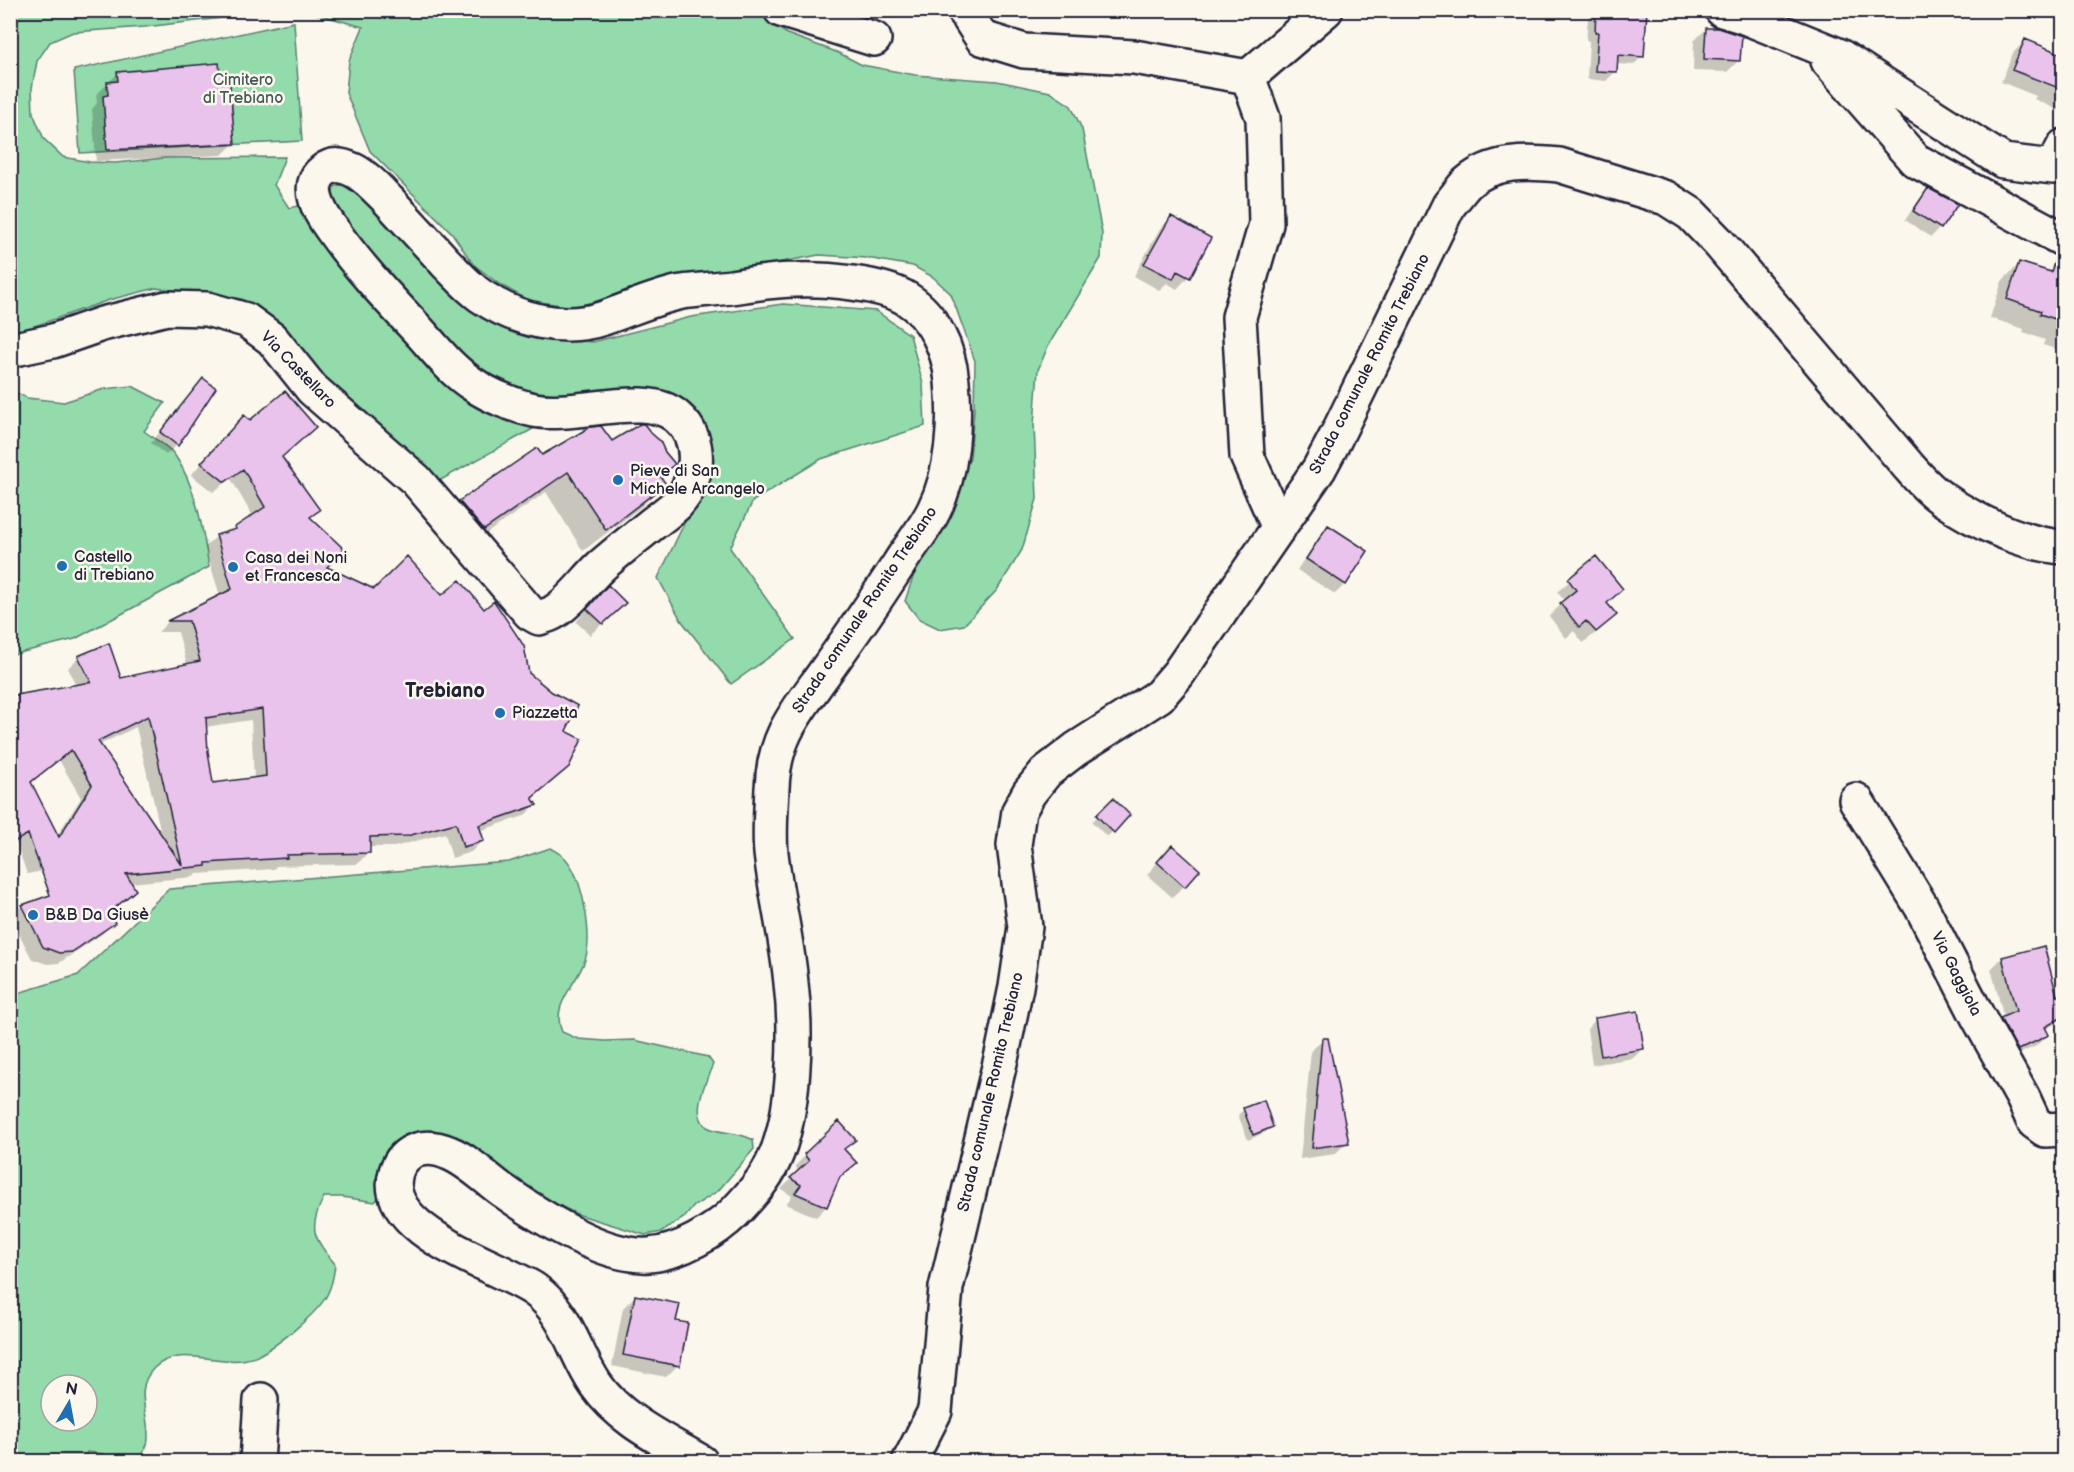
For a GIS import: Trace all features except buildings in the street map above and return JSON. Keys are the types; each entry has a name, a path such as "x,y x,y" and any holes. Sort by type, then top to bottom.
{"street":[{"path":"782,10 874,39"},
{"path":"964,10 982,38 1024,51 1134,57 1248,77"},
{"path":"1248,77 1326,10"},
{"path":"1722,10 1838,55 2003,161 2053,167 2064,146"},
{"path":"1812,44 1915,160 2064,240"},
{"path":"1248,77 1263,118 1266,224 1239,317 1247,456 1279,528"},
{"name":"Strada comunale Romito Trebiano","path":"909,1461 934,1411 946,1288 1016,987 1025,927 1014,845 1019,811 1029,793 1047,772 1076,748 1159,696 1178,674 1319,469 1449,205 1468,182 1491,169 1517,162 1559,165 1666,198 1690,214 1719,243 1909,467 1941,499 2009,534 2064,547"},
{"name":"Strada comunale Romito Trebiano","path":"447,514 530,613 539,618 548,616 605,563 676,506 688,489 696,467 695,442 686,426 673,412 657,406 631,404 585,410 535,410 511,403 473,385 449,364 373,281 330,227 317,206 314,189 316,176 334,165 345,166 355,171 376,188 472,290 505,311 539,321 585,324 675,293 795,279 853,284 891,290 916,304 934,324 951,370 954,420 948,471 936,508 784,731 773,765 770,847 792,989 793,1063 785,1130 769,1171 728,1220 699,1239 660,1254 642,1256 602,1248 534,1212 458,1157 439,1149 421,1148 410,1152 404,1156 395,1177 394,1187 400,1206 423,1229 451,1248 527,1284 554,1305 597,1387 629,1419 701,1461"},
{"name":"Via Castellaro","path":"10,350 53,341 102,324 167,308 207,309 246,320 272,339 312,389 416,480 447,514"},
{"name":"Via Gaggiola","path":"1856,801 1921,906 2034,1122 2045,1130 2064,1129"},
{"path":"257,1461 261,1400"}],"green space":[{"path":"11,11 282,11 145,27 73,32 50,42 37,61 32,88 33,113 44,139 63,157 90,162 115,163 165,158 285,157 274,185 289,208 304,205 317,230 540,425 439,481 416,480 263,315 242,299 156,288 109,300 17,332 10,350"},
{"path":"306,11 764,11 766,19 787,34 839,53 862,65 915,75 997,81 1050,92 1071,106 1082,129 1102,233 1101,258 1048,346 1038,370 1034,425 1037,499 1022,550 997,590 964,625 940,629 919,619 905,601 913,577 970,458 975,361 951,294 933,277 913,266 867,258 819,255 665,284 595,306 566,306 528,300 499,284 473,264 452,233 370,151 346,93 349,61 363,27"},
{"name":"Cimitero di Trebiano","path":"294,22 302,141 80,153 74,70"},
{"path":"344,183 464,303 486,319 533,337 593,342 691,317 783,304 876,311 910,335 923,384 925,426 821,459 753,501 730,548 795,639 731,684 681,620 658,578 694,503 701,432 526,390 486,372 447,340 377,268 331,200 334,187"},
{"path":"132,386 165,403 144,431 171,451 182,466 198,508 209,567 75,639 11,655 11,390 27,398 64,402 104,389"},
{"path":"550,848 563,857 577,879 585,907 588,937 585,960 559,1012 562,1032 578,1039 634,1040 708,1057 713,1064 699,1105 702,1121 707,1127 717,1131 741,1135 753,1140 754,1149 718,1191 694,1206 685,1217 662,1232 645,1235 577,1214 552,1202 492,1163 424,1139 375,1202 324,1197 314,1225 318,1240 335,1264 333,1276 329,1291 322,1303 296,1328 253,1358 231,1361 185,1356 163,1361 154,1368 144,1384 143,1393 148,1441 136,1461 103,1461 104,1454 87,1452 85,1461 11,1462 11,995 78,975 169,889 509,862"}],"place":[{"name":"Pieve di San Michele Arcangelo","path":"618,480"},
{"name":"Castello di Trebiano","path":"62,566"},
{"name":"Casa dei Noni et Francesca","path":"233,567"},
{"name":"Piazzetta","path":"500,713"},
{"name":"B&B Da Giusè","path":"33,915"}],"district":[{"name":"Trebiano","path":"445,691"}]}
